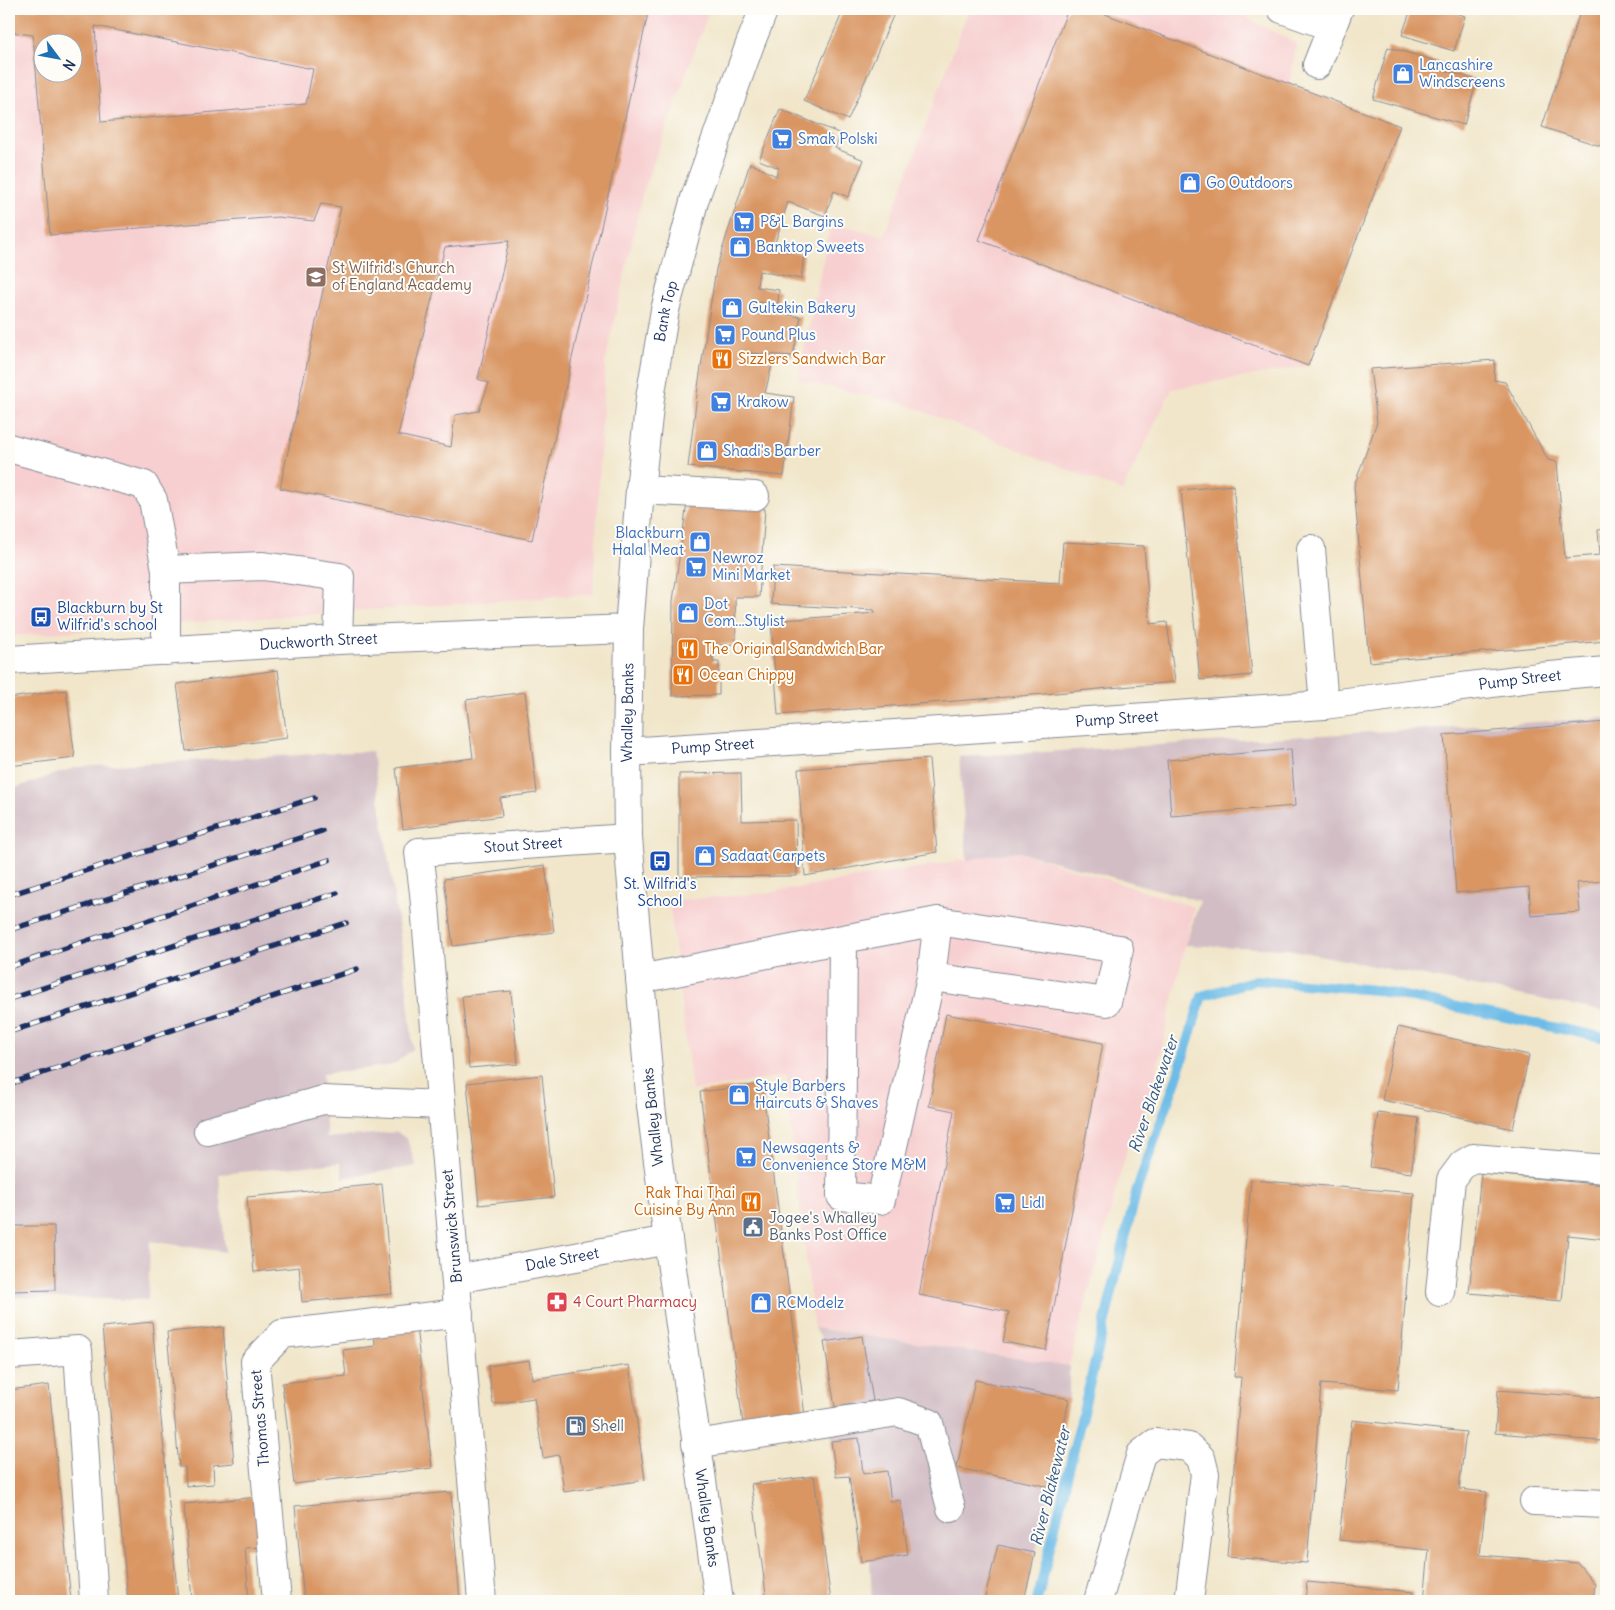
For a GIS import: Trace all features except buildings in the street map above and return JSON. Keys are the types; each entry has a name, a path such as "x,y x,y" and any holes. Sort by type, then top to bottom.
{"street":[{"name":"Bank Top","path":"629,629 640,490 650,398 665,310 695,198 764,9"},
{"path":"1282,9 1336,18 1317,65"},
{"path":"9,448 144,485 153,500 166,570 166,651"},
{"path":"640,490 755,496"},
{"path":"1311,549 1324,705"},
{"path":"166,570 263,566 340,577 338,640"},
{"name":"Duckworth Street","path":"9,660 338,640 629,629"},
{"name":"Whalley Banks","path":"629,629 628,838 651,1106 719,1601"},
{"name":"Pump Street","path":"627,752 1324,705 1539,677 1606,671"},
{"name":"Stout Street","path":"419,852 628,838"},
{"name":"Brunswick Street","path":"419,852 442,1105 482,1601"},
{"path":"640,979 938,921 1119,948 1107,1002 931,976"},
{"path":"843,939 841,1196 881,1200 931,976 938,921"},
{"path":"208,1131 323,1100 442,1105"},
{"path":"1440,1292 1452,1180 1463,1164 1473,1158 1606,1169"},
{"name":"Dale Street","path":"456,1279 668,1240"},
{"name":"Thomas Street","path":"277,1601 255,1362 282,1334 459,1313"},
{"path":"9,1355 78,1350 94,1601"},
{"path":"696,1444 898,1412 929,1423 951,1508"},
{"path":"1098,1601 1141,1454 1155,1443 1189,1448 1201,1458 1205,1474 1189,1601"},
{"path":"1534,1501 1606,1504"}],"shaded area":[{"name":"St Wilfrid's Church of England Academy","path":"9,9 710,9 643,191 605,363 593,594 9,636"},
{"path":"969,9 1251,9 1247,18 1297,44 1289,84 1400,126 1308,366 1172,389 1122,491 905,404 798,380 831,222 884,236"},
{"path":"1606,718 1606,1012 1288,949 1185,945 1200,901 1016,851 967,860 959,757"},
{"path":"372,751 404,961 413,1049 393,1065 322,1074 327,1138 397,1132 407,1139 416,1166 343,1178 340,1163 219,1174 225,1252 150,1241 148,1300 9,1297 9,790 77,767"},
{"path":"1016,851 1194,907 1150,1099 1130,1138 1069,1366 814,1328 785,1076 692,1091 669,901 769,893"},
{"path":"814,1328 1069,1366 1069,1399 1051,1487 1024,1601 872,1601 870,1561 861,1562 849,1476 836,1477 831,1441 835,1407 824,1342"}],"waterway":[{"name":"River Blakewater","path":"1037,1601 1137,1189 1177,1077 1202,996 1256,980 1375,990 1606,1038"}],"railway":[{"path":"9,895 314,798"},
{"path":"9,930 322,831"},
{"path":"9,967 329,860"},
{"path":"9,999 337,893"},
{"path":"9,1032 346,923"},
{"path":"9,1084 357,969"}],"place":[{"name":"Lancashire Windscreens","path":"1403,74"},
{"name":"Smak Polski","path":"782,139"},
{"name":"Go Outdoors","path":"1190,183"},
{"name":"P&L Bargins","path":"744,222"},
{"name":"Banktop Sweets","path":"740,247"},
{"name":"St Wilfrid's Church of England Academy","path":"316,277"},
{"name":"Gultekin Bakery","path":"732,308"},
{"name":"Pound Plus","path":"725,335"},
{"name":"Sizzlers Sandwich Bar","path":"722,359"},
{"name":"Krakow","path":"721,402"},
{"name":"Shadi's Barber","path":"707,451"},
{"name":"Blackburn Halal Meat","path":"700,542"},
{"name":"Newroz Mini Market","path":"696,567"},
{"name":"Dot Com...Stylist","path":"688,613"},
{"name":"Blackburn by St Wilfrid's school","path":"41,617"},
{"name":"The Original Sandwich Bar","path":"688,649"},
{"name":"Ocean Chippy","path":"683,675"},
{"name":"Sadaat Carpets","path":"705,856"},
{"name":"St. Wilfrid's School","path":"660,861"},
{"name":"Style Barbers Haircuts & Shaves","path":"739,1095"},
{"name":"Newsagents & Convenience Store M&M","path":"746,1157"},
{"name":"Rak Thai Thai Cuisine By Ann","path":"751,1202"},
{"name":"Lidl","path":"1005,1203"},
{"name":"Jogee's Whalley Banks Post Office","path":"753,1227"},
{"name":"4 Court Pharmacy","path":"557,1302"},
{"name":"RCModelz","path":"761,1303"},
{"name":"Shell","path":"576,1426"}]}
